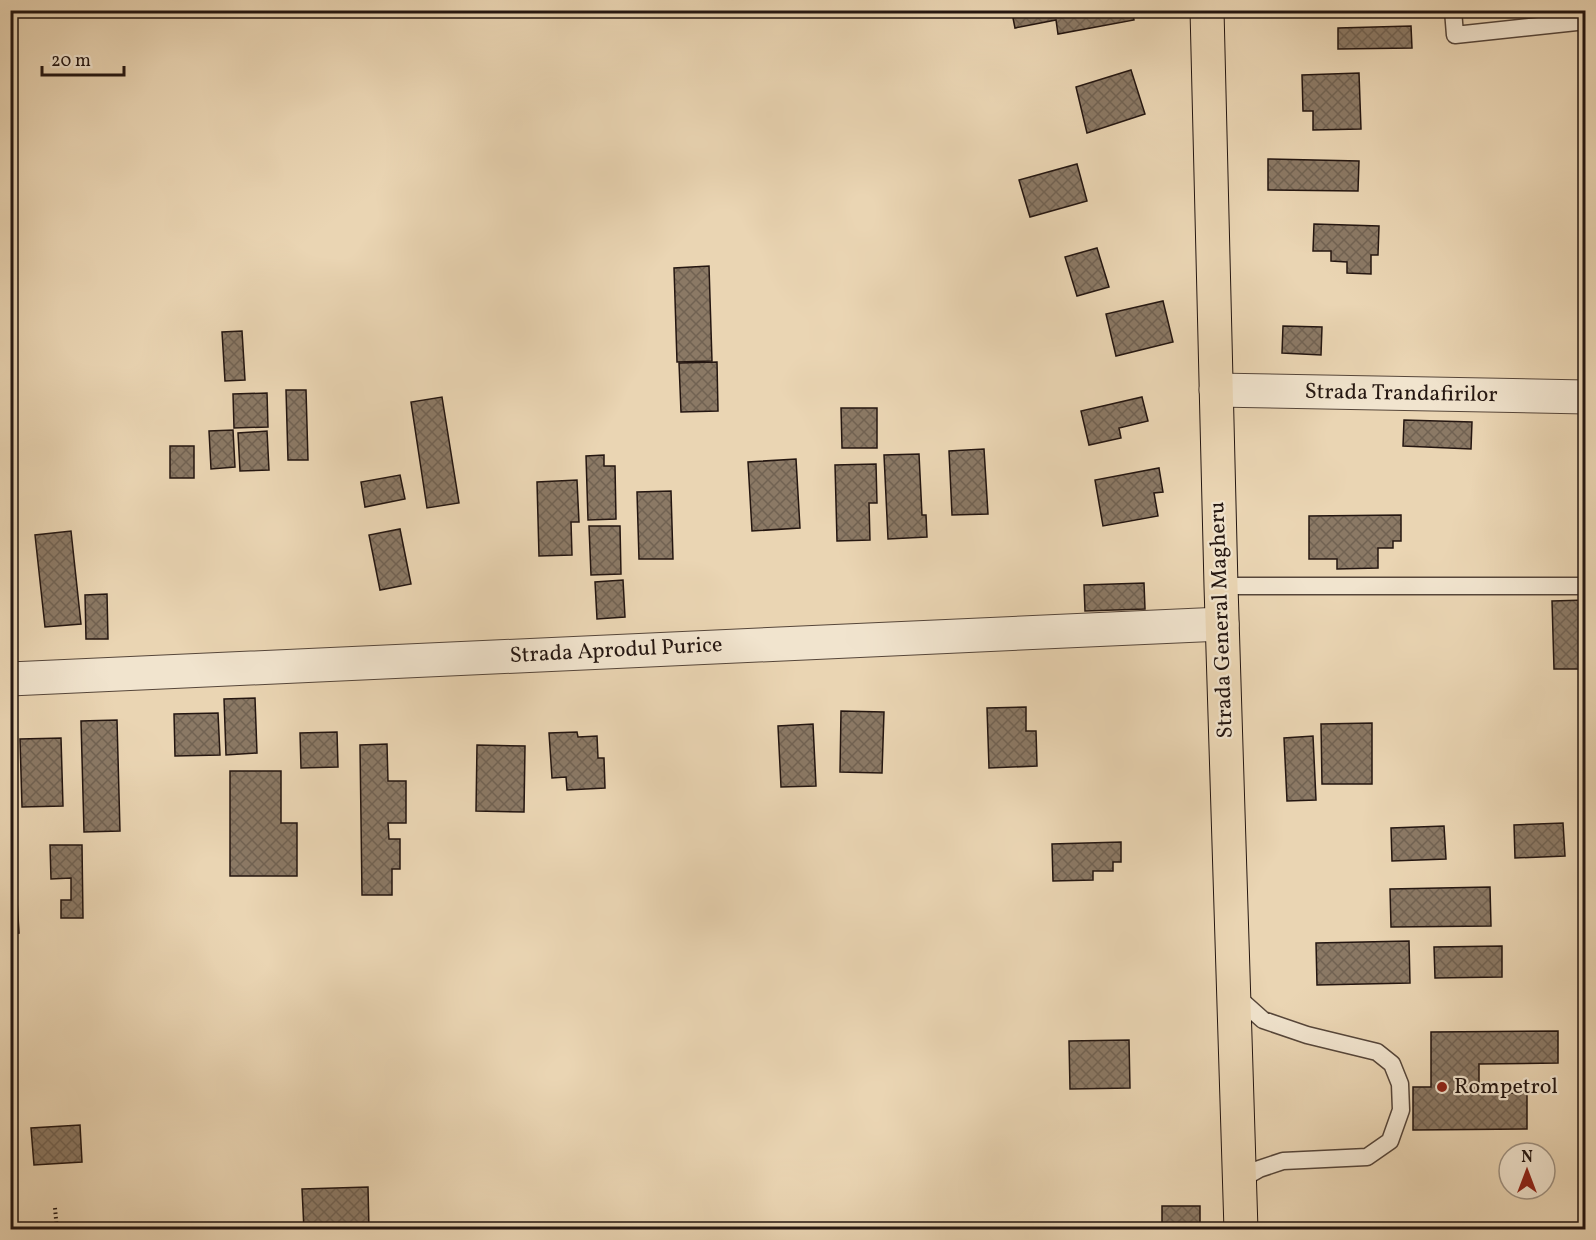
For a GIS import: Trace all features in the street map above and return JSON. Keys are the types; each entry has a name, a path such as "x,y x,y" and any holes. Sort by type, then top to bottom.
{"main road":[{"name":"Strada General Magheru","path":"1207,10 1222,624 1241,1230"}],"street":[{"name":"Strada Trandafirilor","path":"1216,390 1586,397"},
{"name":"Strada Aprodul Purice","path":"10,679 1222,624"}],"lane":[{"path":"1453,10 1455,35 1586,21"},
{"path":"1221,586 1586,586"},
{"path":"1234,994 1263,1020 1307,1035 1377,1052 1392,1064 1400,1084 1401,1110 1390,1141 1367,1157 1283,1161 1260,1169 1240,1180"}],"path":[{"path":"55,1208 57,1230"}],"building":[{"path":"1026,10 1132,10 1134,20 1058,34 1056,20 1015,28 1012,13"},
{"path":"1411,26 1412,48 1338,49 1338,28"},
{"path":"1131,70 1145,114 1087,133 1076,87"},
{"path":"1359,73 1361,129 1313,130 1313,111 1303,111 1302,75"},
{"path":"1268,159 1359,161 1358,191 1268,190"},
{"path":"1077,164 1087,201 1030,217 1019,180"},
{"path":"1314,224 1379,226 1378,255 1371,255 1371,274 1347,273 1347,262 1331,261 1331,251 1313,251"},
{"path":"1097,248 1109,287 1077,296 1065,257"},
{"path":"709,266 712,361 677,362 674,268"},
{"path":"1163,301 1173,342 1116,356 1106,314"},
{"path":"1283,326 1322,327 1321,355 1282,353"},
{"path":"242,331 245,380 225,381 222,332"},
{"path":"717,362 718,411 681,412 679,363"},
{"path":"286,390 306,390 308,460 288,460"},
{"path":"267,393 268,427 234,428 233,394"},
{"path":"442,397 459,503 427,508 411,402"},
{"path":"1142,397 1148,421 1119,428 1121,438 1089,445 1081,411"},
{"path":"841,408 877,408 877,448 842,448"},
{"path":"1404,420 1472,422 1471,449 1403,446"},
{"path":"233,430 235,467 211,469 209,431"},
{"path":"267,431 269,470 240,471 238,433"},
{"path":"170,446 194,446 194,478 170,478"},
{"path":"984,449 988,514 952,515 949,451"},
{"path":"919,454 922,515 926,515 927,537 888,539 884,455"},
{"path":"604,455 604,466 615,466 616,519 588,520 586,456"},
{"path":"796,459 800,528 752,531 748,462"},
{"path":"876,464 877,503 869,503 870,540 837,541 835,465"},
{"path":"1159,468 1163,492 1154,493 1158,516 1103,526 1095,480"},
{"path":"400,475 405,499 365,507 361,482"},
{"path":"577,480 579,522 571,522 572,555 539,556 537,482"},
{"path":"671,491 673,559 639,559 637,492"},
{"path":"1401,515 1401,541 1393,541 1393,548 1378,548 1378,568 1337,569 1337,559 1309,559 1309,516"},
{"path":"589,526 620,526 621,574 591,575"},
{"path":"400,529 411,584 380,590 369,535"},
{"path":"71,531 81,624 45,627 35,535"},
{"path":"623,580 625,617 597,619 595,582"},
{"path":"1144,583 1145,609 1085,611 1084,585"},
{"path":"107,594 108,639 86,639 85,595"},
{"path":"1586,600 1586,669 1554,669 1552,601"},
{"path":"255,698 257,753 226,755 224,699"},
{"path":"1026,707 1026,731 1036,731 1037,766 989,768 987,708"},
{"path":"841,711 884,712 882,773 840,772"},
{"path":"218,713 220,755 175,756 174,714"},
{"path":"117,720 120,831 84,832 81,721"},
{"path":"1372,723 1372,784 1322,784 1321,724"},
{"path":"813,724 816,786 781,787 778,726"},
{"path":"337,732 338,767 301,768 300,733"},
{"path":"577,732 578,737 597,736 598,758 604,758 605,788 567,790 566,777 552,778 549,733"},
{"path":"1313,736 1316,800 1287,801 1284,738"},
{"path":"61,738 63,806 22,807 20,739"},
{"path":"387,744 388,781 406,781 406,823 388,823 389,839 400,839 400,869 392,869 392,895 362,895 360,745"},
{"path":"477,745 525,746 524,812 476,811"},
{"path":"230,771 281,771 281,823 297,823 297,876 230,876"},
{"path":"1563,823 1565,856 1515,858 1514,825"},
{"path":"1444,826 1446,859 1392,861 1391,828"},
{"path":"1121,842 1121,862 1113,862 1113,871 1093,871 1093,880 1053,881 1052,844"},
{"path":"50,845 82,845 83,918 61,918 61,900 71,900 71,878 51,879"},
{"path":"1490,887 1491,926 1391,927 1390,889"},
{"path":"17,900 19,933 10,934 10,901"},
{"path":"1409,941 1410,983 1317,985 1316,943"},
{"path":"1502,946 1502,977 1435,978 1434,947"},
{"path":"1558,1031 1558,1063 1479,1064 1479,1093 1527,1093 1527,1129 1413,1130 1413,1087 1431,1087 1431,1032"},
{"path":"1129,1040 1130,1088 1070,1089 1069,1041"},
{"path":"80,1125 82,1162 34,1165 31,1128"},
{"path":"368,1187 369,1230 304,1230 302,1189"},
{"path":"1162,1206 1200,1206 1200,1230 1162,1230"}],"place":[{"name":"Rompetrol","path":"1442,1087"}]}
